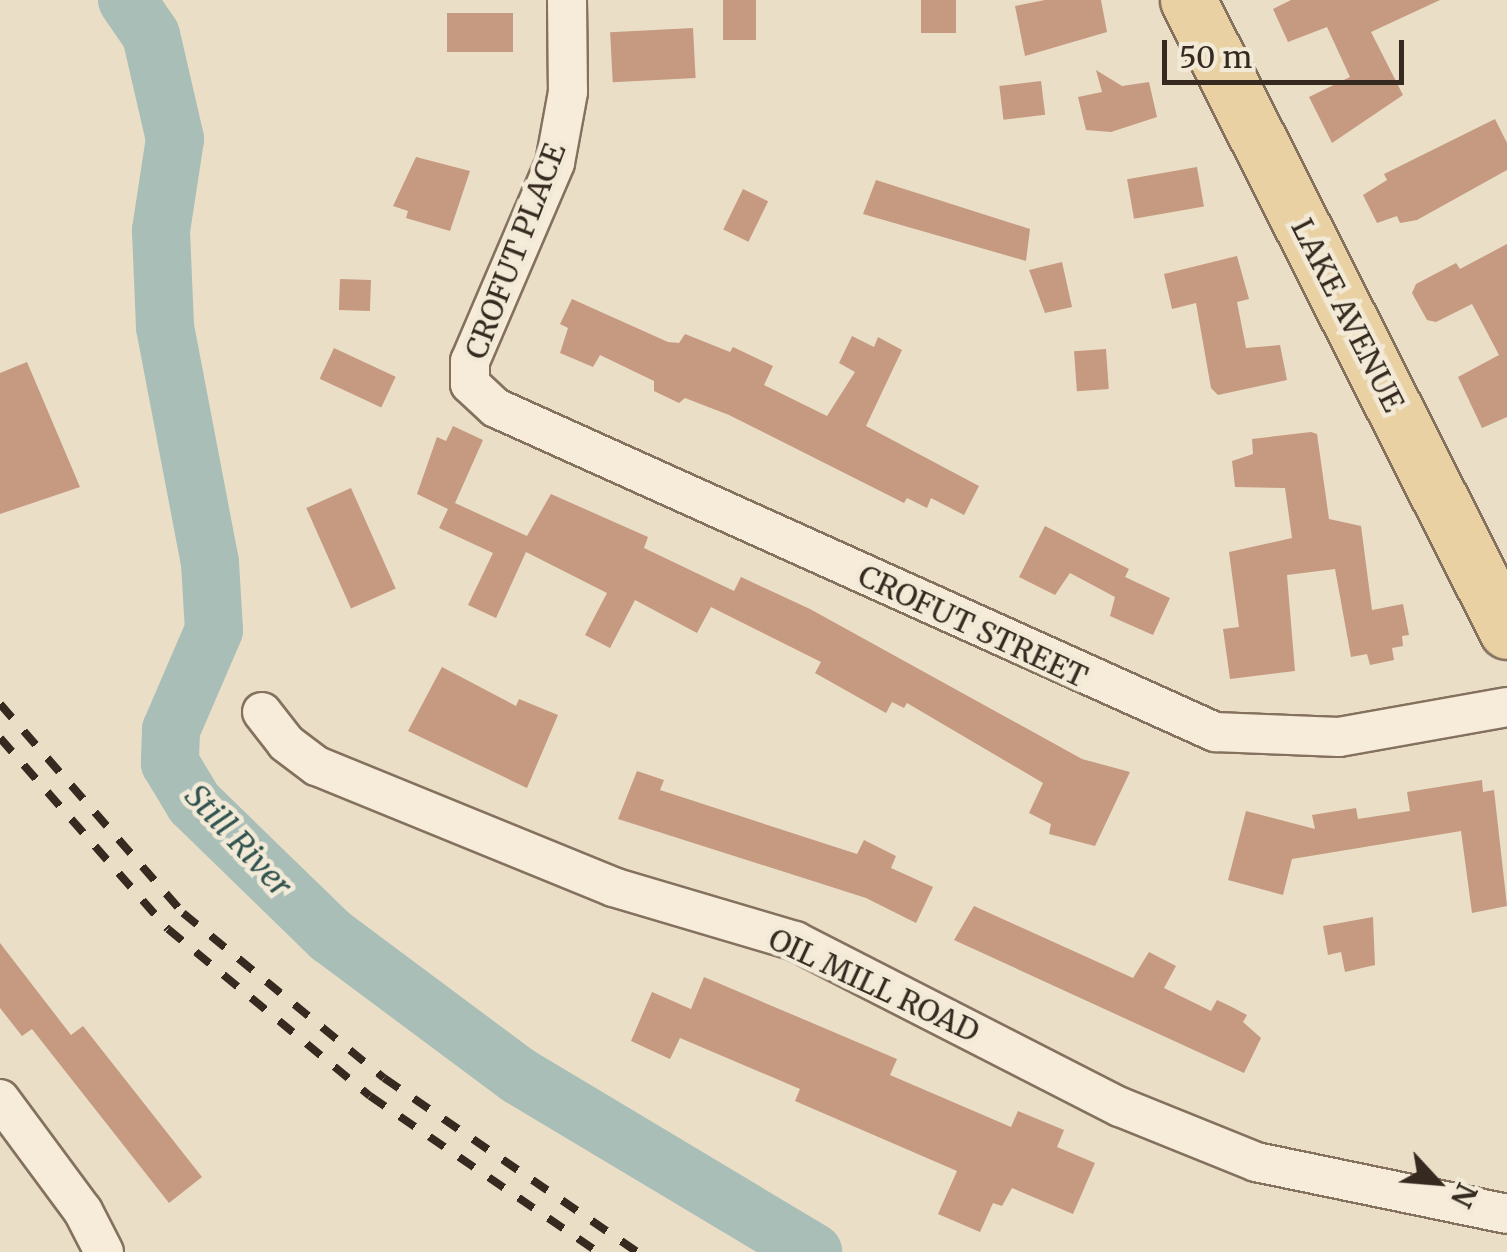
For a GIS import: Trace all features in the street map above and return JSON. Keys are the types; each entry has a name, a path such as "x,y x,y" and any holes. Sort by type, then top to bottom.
{"main road":[{"name":"LAKE AVENUE","path":"1188,0 1507,631"}],"street":[{"name":"CROFUT PLACE","path":"470,384 470,360 555,163 568,92 568,0"},
{"name":"CROFUT STREET","path":"470,384 496,408 1215,732 1339,737 1507,707"},
{"name":"OIL MILL ROAD","path":"262,712 286,743 317,766 613,887 795,942 1120,1108 1256,1162 1507,1214"},
{"path":"0,1099 83,1210 104,1252"}],"building":[{"path":"723,0 756,0 756,40 723,40"},
{"path":"921,0 956,0 956,33 921,33"},
{"path":"1045,0 1101,0 1107,32 1025,56 1015,6"},
{"path":"1291,0 1440,0 1371,32 1403,95 1332,143 1309,97 1350,77 1327,27 1288,42 1273,9"},
{"path":"447,13 513,13 513,52 447,52"},
{"path":"693,28 696,78 613,82 610,32"},
{"path":"1096,70 1122,86 1149,82 1157,117 1111,132 1086,130 1078,97 1102,92"},
{"path":"1041,81 1045,115 1003,120 999,86"},
{"path":"1495,119 1507,143 1507,170 1417,220 1400,223 1397,216 1377,223 1363,195 1387,180 1384,174"},
{"path":"416,157 470,171 450,231 406,218 408,211 393,206"},
{"path":"1197,167 1204,206 1134,219 1127,179"},
{"path":"876,180 1030,229 1026,261 863,214"},
{"path":"743,189 768,201 748,242 723,229"},
{"path":"1507,244 1507,417 1482,428 1458,377 1499,355 1472,304 1436,322 1427,320 1412,293 1416,284 1456,263 1460,269"},
{"path":"1237,256 1249,299 1237,302 1246,348 1280,345 1287,380 1218,395 1211,388 1196,303 1172,309 1164,274"},
{"path":"1062,262 1072,307 1045,313 1029,270"},
{"path":"340,279 371,280 370,311 339,310"},
{"path":"572,299 668,342 679,343 685,334 730,352 733,347 773,366 764,385 827,416 855,372 839,363 852,336 874,347 878,337 902,350 866,426 979,486 964,515 931,498 927,508 907,498 904,503 729,415 685,398 679,403 654,391 654,381 600,355 593,367 560,353 568,328 560,324"},
{"path":"334,348 396,377 381,408 320,379"},
{"path":"1106,349 1109,389 1077,391 1074,351"},
{"path":"27,362 80,487 0,514 0,373"},
{"path":"453,426 483,440 455,503 527,536 551,494 648,537 644,548 734,591 741,577 810,609 1082,759 1130,772 1095,846 1049,834 1051,824 1029,813 1043,783 907,703 904,708 892,702 886,713 815,673 821,662 711,607 697,633 635,600 610,648 585,635 607,593 526,552 496,618 468,605 493,553 439,528 448,509 417,494 437,437 446,441"},
{"path":"1317,434 1329,519 1361,526 1372,610 1403,604 1409,635 1402,636 1403,646 1392,648 1394,660 1370,665 1367,654 1351,657 1335,569 1287,575 1295,671 1230,679 1223,629 1239,627 1229,552 1292,538 1285,488 1235,487 1232,461 1253,454 1252,439"},
{"path":"351,488 396,588 351,608 306,508"},
{"path":"1045,526 1129,569 1125,577 1170,598 1153,635 1110,616 1115,597 1070,573 1055,595 1019,577"},
{"path":"442,667 516,706 519,699 558,715 527,788 408,731"},
{"path":"637,771 664,780 660,790 857,854 864,840 896,856 891,868 933,887 916,923 866,898 618,819"},
{"path":"1482,780 1483,792 1494,790 1507,906 1472,913 1461,831 1292,859 1283,895 1228,880 1246,811 1315,829 1312,815 1356,808 1358,819 1410,811 1407,792"},
{"path":"974,906 1133,978 1149,952 1176,966 1164,988 1211,1011 1217,1000 1247,1015 1243,1022 1261,1038 1244,1073 954,940"},
{"path":"1373,917 1375,965 1345,972 1341,952 1328,955 1323,926"},
{"path":"0,943 71,1035 83,1026 202,1177 169,1203 32,1029 22,1036 0,1008"},
{"path":"704,977 897,1059 890,1075 1011,1127 1018,1111 1064,1130 1057,1147 1095,1163 1073,1214 1012,1188 1002,1206 993,1203 980,1232 938,1214 957,1171 795,1101 800,1089 680,1038 670,1059 631,1041 652,992 691,1009"}],"waterway":[{"name":"Still River","path":"127,0 151,35 175,139 161,231 165,327 210,563 214,630 171,730 170,763 194,803 331,936 519,1076 813,1252"}],"railway":[{"path":"0,704 183,913 384,1078 637,1252"},
{"path":"0,738 168,929 370,1096 598,1252"}]}
